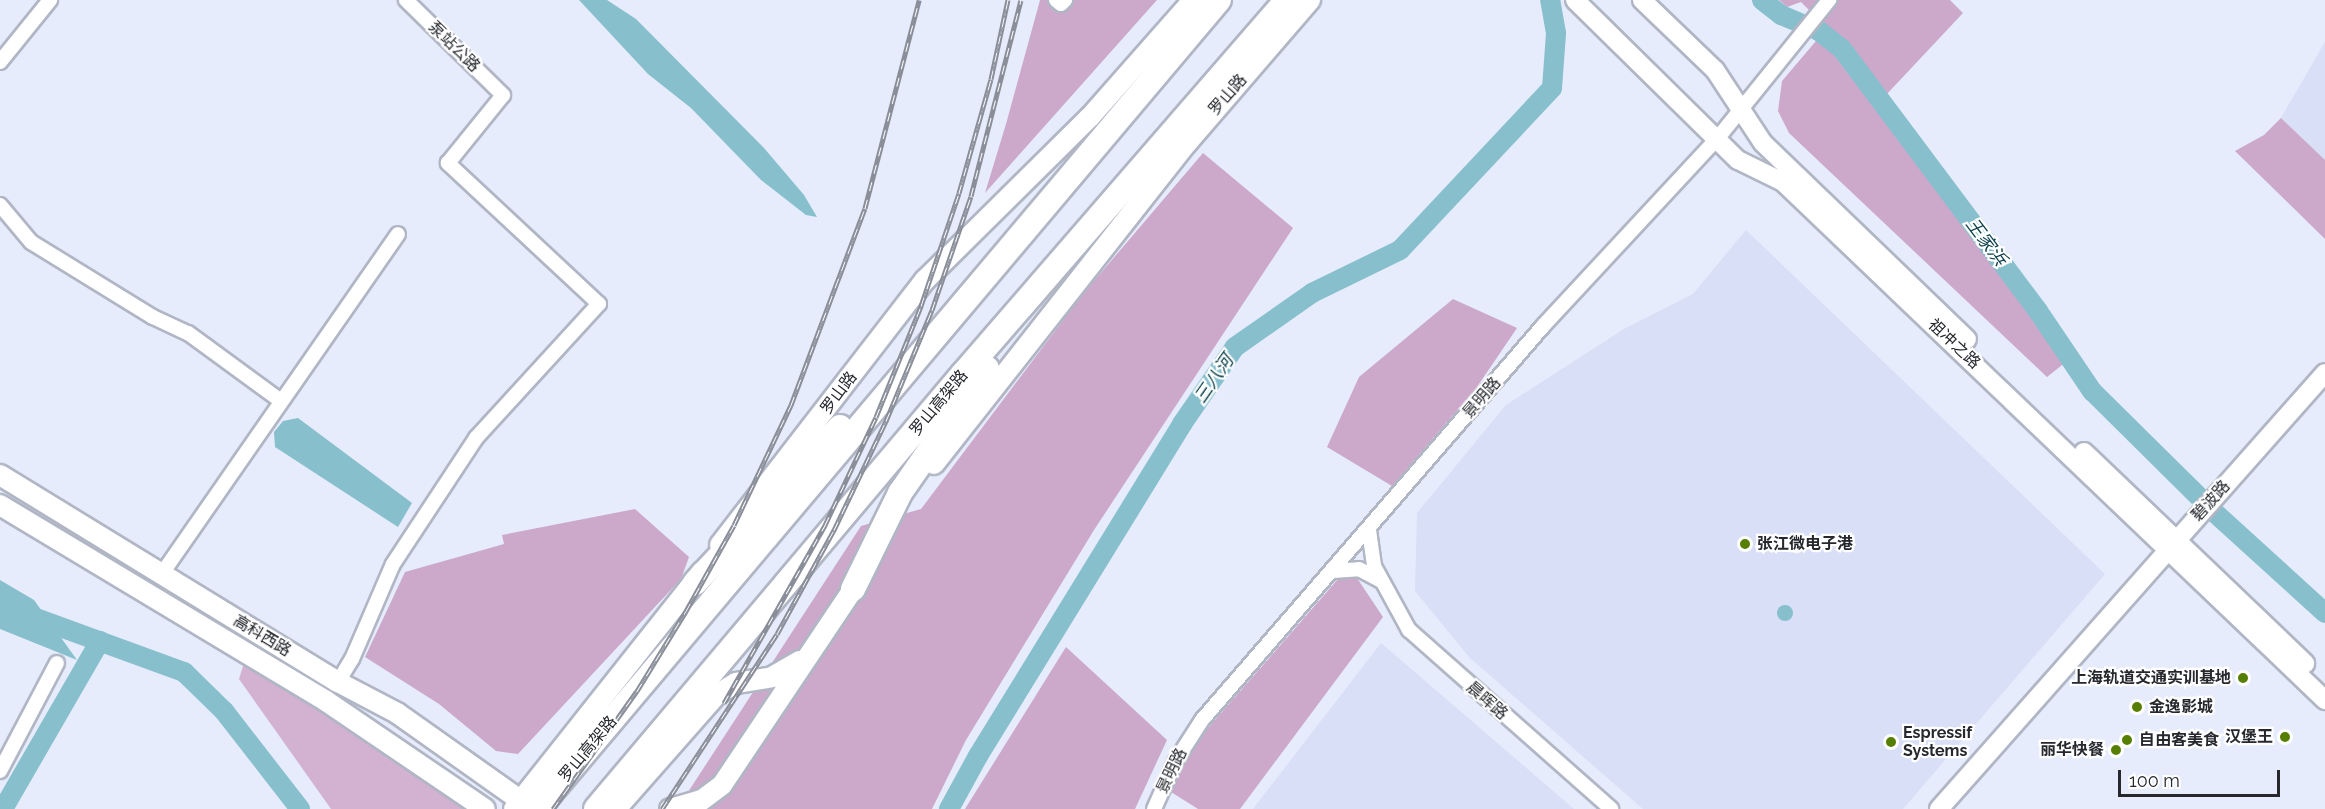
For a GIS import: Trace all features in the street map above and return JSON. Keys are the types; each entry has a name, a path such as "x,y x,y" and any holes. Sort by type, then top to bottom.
{"highway":[{"name":"罗山高架路","path":"526,807 714,600 1015,238 1219,0"},
{"name":"罗山高架路","path":"596,809 1287,0"},
{"path":"695,583 1015,238"},
{"path":"853,589 895,503 921,459 1052,274"}],"main road":[{"name":"罗山路","path":"526,807 549,761 695,583 735,522 840,392 925,280 1090,117 1193,0"},
{"name":"罗山路","path":"670,809 708,797 731,771 853,589 904,506 980,402 1187,143 1310,0"},
{"name":"祖冲之路","path":"1575,0 1738,160 1783,182 2325,683"},
{"name":"祖冲之路","path":"1642,0 1715,70 1740,112 1763,143 2172,544 2325,700"},
{"name":"碧波路","path":"1938,809 2325,373"},
{"name":"高科西路","path":"0,475 338,682 397,713 526,807"},
{"name":"高科西路","path":"0,505 326,701 485,809"},
{"name":"碧波路","path":"1931,809 2098,629"},
{"name":"罗山路","path":"616,809 716,695 736,683 772,677 807,655"},
{"path":"710,809 731,771"}],"street":[{"path":"0,62 50,0"},
{"name":"泵站公路","path":"338,682 352,659 393,564 476,438 599,304 448,163 503,95 406,0"},
{"path":"1056,0 1061,4 1065,0"},
{"name":"景明路","path":"1154,809 1175,762 1202,720 1544,326 1717,139 1826,4"},
{"path":"0,205 31,242 153,318 188,333 281,401"},
{"path":"161,575 398,234"},
{"name":"晨晖路","path":"1369,530 1371,555 1380,580 1396,611 1426,647 1611,809"},
{"path":"1333,571 1359,569 1380,580"},
{"path":"0,771 57,663"}],"shaded area":[{"path":"579,0 607,0 636,19 764,148 804,195 817,217 806,215 761,180 691,108 648,74"},
{"path":"1040,0 1157,0 985,193 1006,124"},
{"path":"1779,0 1950,0 1963,13 1886,95 2076,354 2047,377 1789,133 1778,111 1782,81 1827,28 1801,2 1787,7"},
{"path":"2325,42 2325,160 2281,118"},
{"path":"2281,118 2325,160 2325,239 2235,151 2264,135"},
{"path":"1203,153 1293,228 1094,530 966,740 932,809 677,809 861,526 921,509 1082,295"},
{"name":"张江微电子港","path":"1746,230 2105,574 1903,809 1643,809 1469,657 1415,591 1417,513 1506,405 1624,329 1693,294"},
{"path":"1453,299 1517,328 1477,387 1392,486 1327,447 1359,377"},
{"path":"298,418 412,503 398,527 275,447 274,432 283,421"},
{"path":"635,509 689,557 681,579 518,754 496,751 439,704 365,657 405,572 504,544 502,535"},
{"path":"1357,578 1383,617 1240,809 1198,809 1171,792 1194,744 1338,579"},
{"path":"0,580 34,600 77,660 0,629"},
{"path":"1782,605 1788,605 1793,613 1791,619 1782,621 1777,616 1777,610"},
{"path":"1381,643 1574,809 1253,809"},
{"path":"1066,647 1167,740 1135,809 965,809"},
{"path":"244,663 483,809 331,809 239,679"}],"waterway":[{"name":"三八河","path":"949,809 978,756 1182,424 1235,347 1312,293 1400,250 1552,88 1556,33 1550,0"},
{"name":"王家浜","path":"1762,0 1781,15 1819,31 1842,49 2038,311 2092,391 2200,498"},
{"name":"王家浜","path":"2214,512 2325,613"},
{"path":"0,605 184,672 224,711 300,809"},
{"path":"3,809 100,641"}],"railway":[{"path":"553,809 637,691 686,611 734,525 791,405 865,208 919,0"},
{"path":"724,703 825,525 876,417 921,306 959,193 991,79 1008,0"},
{"path":"662,809 777,634 834,530 886,421 932,310 971,196 1021,0"}],"place":[{"name":"张江微电子港","path":"1745,544"},
{"name":"上海轨道交通实训基地","path":"2243,678"},
{"name":"金逸影城","path":"2137,707"},
{"name":"汉堡王","path":"2285,737"},
{"name":"自由客美食","path":"2127,740"},
{"name":"Espressif Systems","path":"1891,742"},
{"name":"丽华快餐","path":"2116,750"}]}
